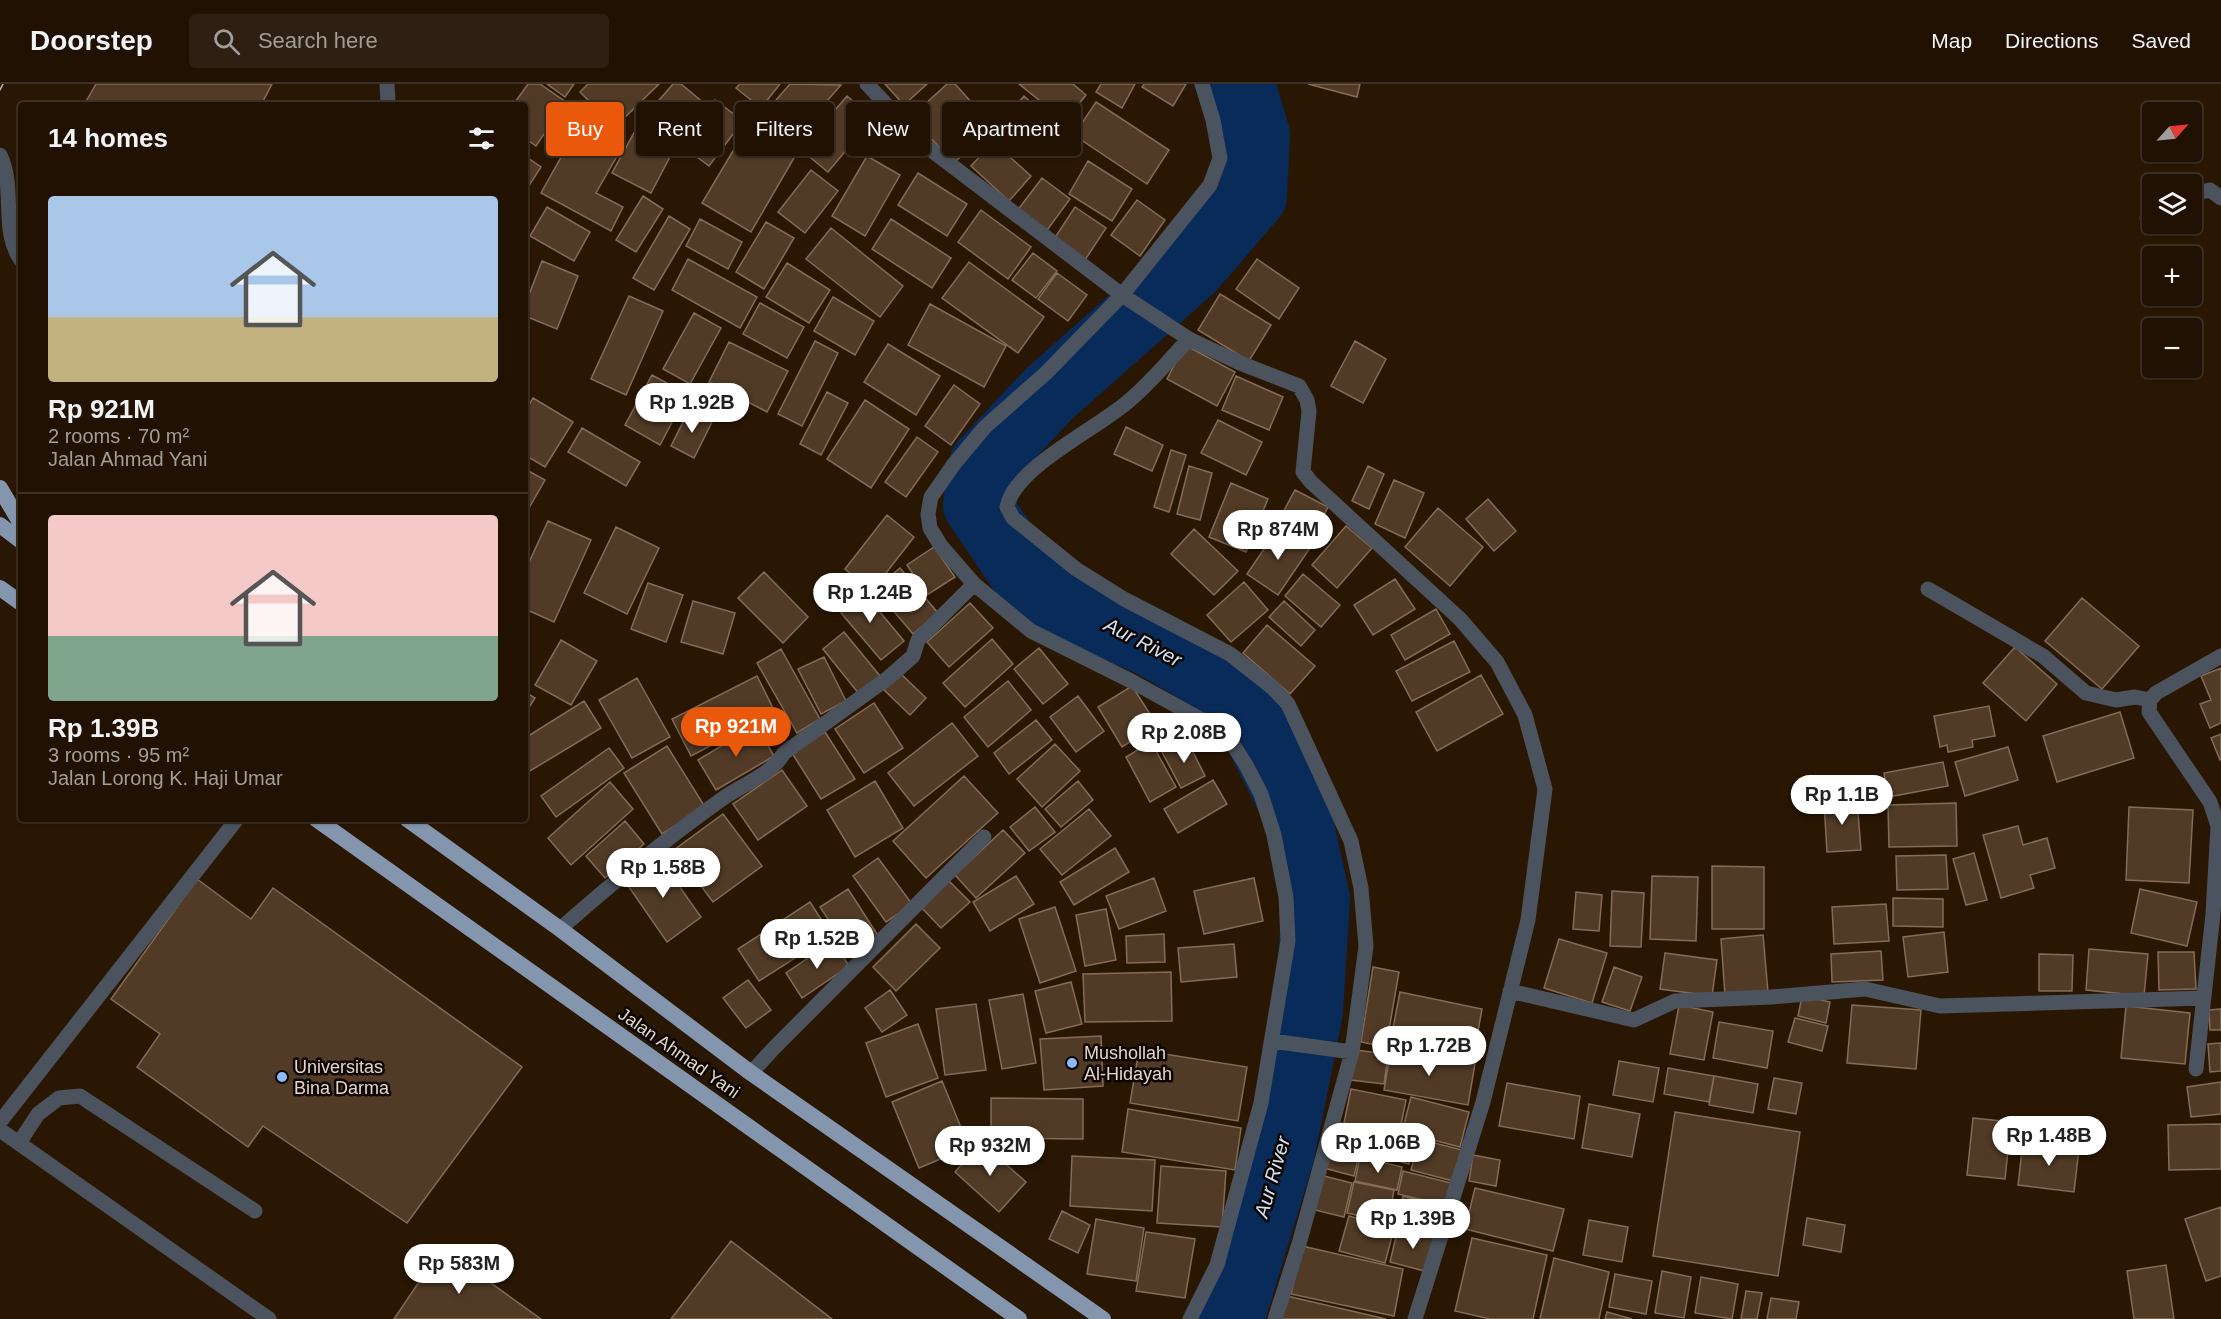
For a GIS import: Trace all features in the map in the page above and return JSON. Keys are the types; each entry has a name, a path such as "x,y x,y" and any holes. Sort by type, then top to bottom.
{"highway":[{"path":"0,488 18,519"},
{"path":"0,525 18,539"},
{"name":"Jalan Ahmad Yani","path":"320,822 1019,1319"},
{"name":"Jalan Ahmad Yani","path":"411,822 560,929 751,1073 1103,1319"}],"street":[{"path":"387,84 388,102"},
{"path":"867,84 922,143 1125,297 1183,335 1299,386 1307,400 1309,411 1303,472 1311,482 1460,619 1497,662 1525,714 1545,789 1528,920 1483,1102 1414,1319"},
{"path":"1190,1319 1217,1265 1261,1103 1288,941 1286,897 1274,836 1261,794 1230,741 1206,722 1133,682 1031,631 974,584 941,546 930,528 928,514 931,497 954,464 985,427 1046,373 1125,297 1210,185 1220,158 1213,120 1202,84"},
{"path":"0,156 7,176 8,232 18,257"},
{"path":"2202,192 2210,190 2221,198"},
{"path":"1183,335 1131,400 1031,471 1009,497 1007,507 1013,518 1076,569 1124,599 1230,654 1274,688 1288,704 1351,841 1361,888 1366,946 1347,1052 1299,1244 1275,1319"},
{"path":"560,929 614,882 723,799 778,763 784,753 888,678 913,656 918,640 974,584"},
{"path":"1928,589 2043,656 2086,693 2116,700 2135,697 2150,700"},
{"path":"2196,1069 2213,915 2218,826 2210,802 2149,712 2150,700 2156,693 2221,656"},
{"path":"0,1122 235,822"},
{"path":"751,1073 984,837"},
{"path":"1510,991 1634,1020 1676,1001 1771,997 1865,989 1940,1006 2204,998"},
{"path":"1272,1041 1347,1052"},
{"path":"19,1143 38,1114 59,1098 80,1096 255,1210"},
{"path":"0,1130 269,1319"}],"building":[{"path":"96,84 272,84 263,102 86,102"},
{"path":"528,84 540,84 566,102 546,102 546,131 536,146 528,140 528,102 515,102"},
{"path":"547,84 574,84 565,97"},
{"path":"588,84 659,84 641,102 636,102 636,106 624,118 624,102 590,102 580,92"},
{"path":"673,84 681,84 703,102 657,102"},
{"path":"740,84 780,84 766,102 754,102 736,88"},
{"path":"790,84 841,85 826,102 774,102"},
{"path":"885,84 927,84 907,102 901,102"},
{"path":"947,84 955,84 971,102 942,102 942,150 930,137 930,102 927,102"},
{"path":"1019,84 1073,84 1086,95 1080,102 1041,102"},
{"path":"1101,84 1135,84 1122,108 1096,92"},
{"path":"1144,84 1186,84 1173,106 1142,87"},
{"path":"1308,84 1360,84 1357,97"},
{"path":"847,96 854,102 846,102 846,150 828,172 808,156 834,156 834,111"},
{"path":"1024,96 1031,102 1019,102"},
{"path":"1096,102 1169,150 1147,184 1081,140 1081,124"},
{"path":"723,106 735,115 735,132 723,147"},
{"path":"635,131 636,156 670,156 651,193 612,173 621,156 624,156 624,151"},
{"path":"735,148 735,156 791,156 794,158 751,232 702,203"},
{"path":"562,156 617,156 596,193 623,207 611,231 541,193"},
{"path":"696,156 717,156 709,166"},
{"path":"867,156 900,175 865,236 832,216"},
{"path":"947,156 961,156 954,163"},
{"path":"980,156 1009,156 1031,176 1009,201 971,166"},
{"path":"528,158 541,167 528,187"},
{"path":"1088,161 1132,189 1112,221 1069,194"},
{"path":"811,170 838,191 805,233 778,212"},
{"path":"918,173 967,204 947,236 898,205"},
{"path":"1042,178 1070,199 1045,233 1017,211"},
{"path":"643,196 663,209 636,252 616,240"},
{"path":"1137,200 1165,220 1140,256 1111,235"},
{"path":"547,207 590,232 574,261 530,236"},
{"path":"1075,207 1106,228 1085,260 1054,239"},
{"path":"981,210 1031,247 1008,279 958,242"},
{"path":"669,216 690,229 654,290 633,278"},
{"path":"700,219 742,242 728,269 686,246"},
{"path":"891,219 951,258 932,288 872,249"},
{"path":"766,222 794,238 764,289 736,272"},
{"path":"831,228 903,286 880,317 806,259"},
{"path":"1033,253 1057,271 1036,298 1012,280"},
{"path":"688,259 757,297 740,328 672,290"},
{"path":"1257,259 1299,288 1279,319 1236,289"},
{"path":"542,261 578,276 557,329 528,317 528,297"},
{"path":"969,262 1044,317 1018,353 942,298"},
{"path":"787,263 830,290 809,323 766,297"},
{"path":"1057,273 1087,295 1068,321 1038,299"},
{"path":"1220,294 1271,325 1249,361 1198,330"},
{"path":"629,296 663,311 626,395 591,379"},
{"path":"833,297 874,321 855,355 814,331"},
{"path":"760,303 804,327 787,358 743,334"},
{"path":"930,304 1006,346 984,387 908,345"},
{"path":"694,313 721,328 690,384 663,369"},
{"path":"815,341 838,353 802,426 778,414"},
{"path":"1355,341 1386,359 1363,403 1331,386"},
{"path":"729,342 788,371 767,412 709,382"},
{"path":"888,344 940,376 916,415 864,382"},
{"path":"1185,345 1235,372 1217,406 1167,379"},
{"path":"652,375 687,394 660,445 625,425"},
{"path":"1236,376 1283,397 1269,430 1222,410"},
{"path":"954,385 980,404 951,445 925,426"},
{"path":"827,392 848,403 821,455 800,444"},
{"path":"533,398 573,422 545,467 528,457 528,407"},
{"path":"865,400 909,429 871,488 827,459"},
{"path":"689,410 712,422 694,458 671,446"},
{"path":"1218,420 1262,442 1246,475 1201,453"},
{"path":"1126,427 1163,445 1152,471 1114,454"},
{"path":"582,428 640,462 626,486 568,452"},
{"path":"917,437 938,452 906,497 885,482"},
{"path":"1171,450 1186,455 1169,512 1154,507"},
{"path":"1189,466 1212,473 1200,520 1177,514"},
{"path":"1368,466 1384,474 1369,509 1352,501"},
{"path":"528,471 545,480 528,507"},
{"path":"1394,480 1424,493 1405,538 1375,524"},
{"path":"1231,483 1268,499 1246,552 1209,537"},
{"path":"1295,490 1328,507 1314,534 1281,516"},
{"path":"1488,499 1516,531 1494,551 1466,519"},
{"path":"1438,508 1483,547 1450,586 1405,547"},
{"path":"887,515 914,537 872,591 845,569"},
{"path":"548,521 591,540 554,622 528,610 528,564"},
{"path":"1346,526 1372,548 1337,588 1312,565"},
{"path":"616,527 659,548 627,614 584,593"},
{"path":"1279,527 1310,548 1278,595 1247,574"},
{"path":"1194,529 1238,571 1214,595 1171,554"},
{"path":"934,547 955,577 927,595 907,565"},
{"path":"900,568 938,613 913,634 875,589"},
{"path":"764,572 808,617 783,643 738,598"},
{"path":"1303,574 1340,605 1321,627 1285,596"},
{"path":"1395,579 1415,609 1373,635 1354,605"},
{"path":"1244,582 1268,610 1231,642 1207,615"},
{"path":"648,583 683,595 666,642 631,629"},
{"path":"859,587 904,641 881,660 836,607"},
{"path":"2082,598 2139,646 2102,689 2045,641"},
{"path":"693,601 735,613 723,654 681,642"},
{"path":"1284,601 1315,630 1301,646 1269,617"},
{"path":"970,603 993,628 949,667 927,642"},
{"path":"1436,609 1450,634 1405,660 1391,635"},
{"path":"1267,625 1315,666 1290,694 1243,653"},
{"path":"844,632 880,676 859,694 823,649"},
{"path":"992,639 1013,664 965,707 943,683"},
{"path":"561,640 597,661 571,705 535,685"},
{"path":"1454,641 1470,672 1412,701 1396,671"},
{"path":"2015,647 2057,684 2026,721 1983,683"},
{"path":"1039,648 1068,684 1043,704 1014,669"},
{"path":"781,649 820,719 797,733 757,663"},
{"path":"824,657 846,701 821,714 798,669"},
{"path":"2221,668 2221,723 2210,728 2200,704 2211,700 2201,676"},
{"path":"900,673 926,698 910,715 884,690"},
{"path":"1481,675 1503,714 1437,751 1416,712"},
{"path":"757,676 775,712 691,756 672,719"},
{"path":"637,678 670,737 632,758 599,700"},
{"path":"1008,681 1031,710 988,747 964,717"},
{"path":"1132,686 1157,725 1122,747 1098,707"},
{"path":"528,694 535,698 528,709"},
{"path":"1078,696 1104,731 1076,752 1050,717"},
{"path":"584,701 601,728 528,772 528,736"},
{"path":"874,703 903,748 864,773 835,729"},
{"path":"1989,706 1995,736 1972,740 1973,747 1948,752 1947,745 1940,747 1934,716"},
{"path":"2120,712 2134,758 2057,782 2043,736"},
{"path":"1036,720 1052,740 1009,774 994,753"},
{"path":"952,723 978,756 914,806 888,773"},
{"path":"756,725 774,756 716,790 698,760"},
{"path":"825,732 855,779 821,799 792,753"},
{"path":"2221,734 2221,760 2220,760 2211,738"},
{"path":"1187,740 1205,776 1181,788 1162,752"},
{"path":"1151,742 1176,787 1150,802 1126,757"},
{"path":"1055,744 1080,771 1042,807 1017,779"},
{"path":"667,746 705,807 662,834 624,773"},
{"path":"2008,747 2018,780 1965,796 1955,762"},
{"path":"609,748 624,768 556,817 541,796"},
{"path":"1943,762 1948,786 1888,797 1884,773"},
{"path":"782,770 807,806 758,840 733,804"},
{"path":"964,776 998,813 926,878 893,841"},
{"path":"1213,780 1227,804 1178,833 1164,809"},
{"path":"875,781 903,828 855,857 827,810"},
{"path":"1078,781 1093,800 1061,827 1045,809"},
{"path":"610,782 633,809 571,865 548,838"},
{"path":"1857,800 1861,850 1827,852 1824,802"},
{"path":"1956,803 1957,846 1889,847 1888,805"},
{"path":"1035,807 1055,832 1029,851 1010,827"},
{"path":"2129,807 2193,810 2189,883 2126,880"},
{"path":"1089,809 1111,836 1062,875 1040,849"},
{"path":"723,814 762,866 713,902 674,850"},
{"path":"625,821 644,844 605,878 586,856"},
{"path":"2018,826 2023,845 2047,838 2055,868 2030,875 2034,888 2001,898 1983,835"},
{"path":"1003,830 1025,853 976,898 955,875"},
{"path":"1115,848 1129,872 1074,905 1060,882"},
{"path":"1974,853 1987,900 1966,905 1953,859"},
{"path":"1946,855 1948,889 1897,890 1896,856"},
{"path":"658,856 701,917 667,942 624,880"},
{"path":"878,858 912,904 886,922 853,876"},
{"path":"1712,866 1764,867 1764,929 1712,929"},
{"path":"1016,876 1034,904 990,931 973,902"},
{"path":"1652,876 1698,877 1696,941 1650,939"},
{"path":"1154,878 1166,911 1119,929 1106,896"},
{"path":"1254,878 1263,921 1204,934 1194,891"},
{"path":"197,879 251,919 273,888 522,1067 407,1223 263,1126 248,1147 137,1067 160,1034 111,999"},
{"path":"948,880 970,902 941,928 920,906"},
{"path":"848,889 879,937 851,954 820,907"},
{"path":"2140,889 2197,902 2187,946 2131,933"},
{"path":"1612,891 1644,893 1641,947 1610,946"},
{"path":"1576,892 1602,895 1599,931 1573,929"},
{"path":"1893,898 1943,899 1943,927 1893,926"},
{"path":"810,902 831,935 759,981 738,949"},
{"path":"1886,904 1889,941 1834,944 1832,907"},
{"path":"1055,907 1076,971 1040,983 1019,919"},
{"path":"1106,909 1116,960 1085,966 1076,915"},
{"path":"916,924 940,948 896,991 873,967"},
{"path":"1944,932 1948,972 1908,977 1903,937"},
{"path":"1164,934 1165,962 1127,963 1126,936"},
{"path":"1763,935 1768,992 1725,995 1721,939"},
{"path":"1559,939 1607,953 1592,1003 1544,988"},
{"path":"833,941 849,966 802,998 786,973"},
{"path":"1234,944 1237,977 1181,982 1178,948"},
{"path":"2089,949 2148,954 2144,996 2086,990"},
{"path":"1881,951 1883,980 1832,982 1831,954"},
{"path":"2158,952 2194,952 2196,989 2159,990"},
{"path":"1665,953 1717,960 1712,996 1660,989"},
{"path":"2039,954 2073,955 2072,991 2039,991"},
{"path":"1373,967 1399,972 1386,1047 1361,1042"},
{"path":"1614,967 1642,977 1630,1011 1602,1002"},
{"path":"1171,972 1172,1021 1085,1022 1083,974"},
{"path":"748,980 771,1010 746,1028 723,998"},
{"path":"1071,982 1082,1024 1046,1033 1035,991"},
{"path":"890,990 907,1015 882,1032 865,1008"},
{"path":"1400,992 1482,1009 1473,1059 1390,1043"},
{"path":"1023,994 1036,1063 1002,1069 989,1000"},
{"path":"1802,996 1830,1002 1826,1023 1798,1016"},
{"path":"976,1004 986,1070 945,1075 936,1009"},
{"path":"1679,1005 1713,1012 1704,1060 1670,1054"},
{"path":"1852,1005 1921,1010 1916,1069 1847,1063"},
{"path":"2126,1006 2190,1013 2185,1064 2121,1058"},
{"path":"2221,1009 2221,1030 2210,1030 2209,1010"},
{"path":"1795,1018 1828,1026 1822,1051 1788,1042"},
{"path":"1719,1022 1773,1031 1767,1068 1713,1058"},
{"path":"918,1024 938,1078 886,1097 866,1043"},
{"name":"Mushollah Al-Hidayah","path":"1101,1036 1103,1086 1044,1090 1040,1039"},
{"path":"2221,1043 2221,1071 2210,1072 2208,1044"},
{"path":"1391,1049 1475,1064 1468,1105 1384,1090"},
{"path":"1139,1050 1247,1067 1238,1121 1130,1103"},
{"path":"1355,1050 1388,1054 1384,1084 1351,1080"},
{"path":"1619,1061 1659,1068 1653,1102 1613,1095"},
{"path":"1668,1068 1714,1076 1709,1102 1664,1094"},
{"path":"1714,1076 1758,1084 1753,1113 1709,1105"},
{"path":"1774,1078 1802,1083 1796,1114 1768,1109"},
{"path":"942,1081 969,1147 919,1168 892,1102"},
{"path":"2221,1082 2221,1114 2191,1117 2187,1087"},
{"path":"1507,1083 1580,1096 1574,1139 1499,1126"},
{"path":"1351,1089 1406,1100 1399,1135 1344,1123"},
{"path":"1411,1097 1469,1112 1460,1147 1402,1132"},
{"path":"991,1098 1083,1099 1083,1139 991,1138"},
{"path":"1589,1104 1640,1114 1632,1157 1582,1148"},
{"path":"1128,1109 1241,1128 1235,1170 1122,1152"},
{"path":"1675,1112 1800,1132 1778,1276 1653,1256"},
{"path":"1973,1118 2011,1122 2005,1179 1967,1175"},
{"path":"1337,1122 1374,1132 1367,1156 1331,1147"},
{"path":"2221,1124 2221,1169 2169,1170 2168,1125"},
{"path":"1377,1132 1414,1141 1409,1164 1371,1154"},
{"path":"1419,1139 1462,1150 1453,1181 1411,1170"},
{"path":"981,1142 1026,1182 999,1212 955,1172"},
{"path":"2023,1142 2079,1149 2074,1192 2018,1185"},
{"path":"1325,1150 1358,1159 1354,1176 1320,1167"},
{"path":"1473,1155 1500,1160 1496,1186 1469,1181"},
{"path":"1072,1156 1155,1160 1152,1211 1070,1206"},
{"path":"1360,1157 1402,1167 1397,1190 1355,1181"},
{"path":"1161,1166 1226,1171 1222,1227 1157,1223"},
{"path":"1403,1171 1455,1184 1450,1206 1398,1194"},
{"path":"1320,1175 1352,1183 1344,1217 1311,1209"},
{"path":"1354,1182 1394,1190 1388,1222 1347,1213"},
{"path":"1475,1188 1564,1209 1553,1251 1465,1229"},
{"path":"1403,1196 1447,1209 1440,1236 1395,1223"},
{"path":"2221,1207 2221,1276 2206,1281 2185,1219"},
{"path":"1062,1211 1090,1225 1078,1253 1049,1239"},
{"path":"1349,1216 1394,1229 1385,1263 1339,1251"},
{"path":"1807,1218 1845,1225 1841,1252 1803,1245"},
{"path":"1096,1219 1144,1228 1136,1281 1087,1274"},
{"path":"1589,1220 1628,1227 1622,1262 1583,1255"},
{"path":"1398,1228 1437,1238 1428,1272 1390,1262"},
{"path":"1146,1232 1195,1239 1185,1298 1136,1291"},
{"path":"1472,1238 1547,1255 1533,1319 1490,1319 1455,1311"},
{"path":"731,1241 832,1319 671,1319"},
{"path":"1302,1246 1403,1269 1394,1316 1291,1294"},
{"path":"442,1248 541,1319 394,1319"},
{"path":"1554,1258 1609,1272 1599,1319 1540,1319"},
{"path":"2166,1265 2174,1319 2134,1319 2127,1271"},
{"path":"1662,1271 1691,1277 1684,1318 1655,1313"},
{"path":"1615,1274 1652,1281 1646,1314 1609,1307"},
{"path":"1701,1277 1738,1284 1732,1319 1695,1313"},
{"path":"1746,1291 1762,1293 1757,1319 1741,1319"},
{"path":"1287,1296 1386,1319 1281,1319"},
{"path":"1771,1298 1799,1302 1796,1319 1767,1319"},
{"path":"1607,1312 1632,1319 1605,1319"}],"waterway":[{"name":"Aur River","path":"1230,1319 1281,1152 1309,1011 1316,899 1297,812 1237,693 1152,643 1037,593 977,505 983,464 1050,393 1191,268 1253,196 1256,135 1241,84"}],"tram line":[{"path":"0,90 3,84"}],"place":[{"name":"Mushollah Al-Hidayah","path":"1072,1063"},
{"name":"Universitas Bina Darma","path":"282,1077"}]}
